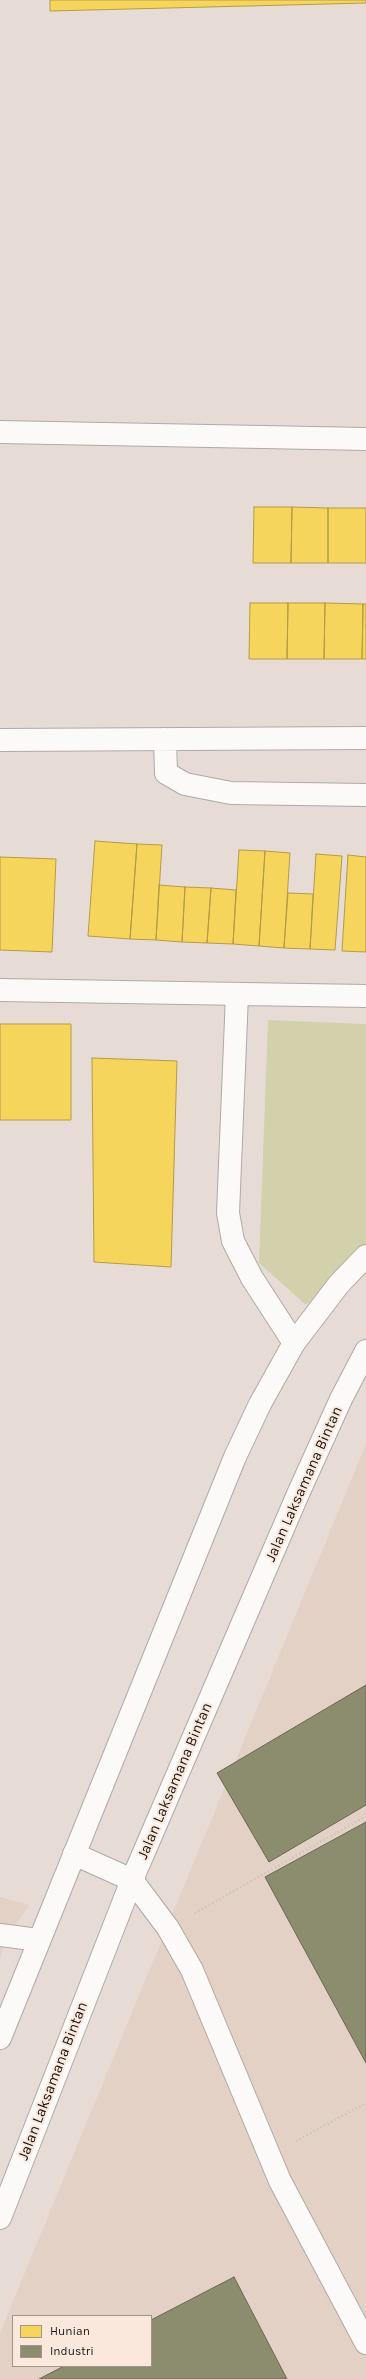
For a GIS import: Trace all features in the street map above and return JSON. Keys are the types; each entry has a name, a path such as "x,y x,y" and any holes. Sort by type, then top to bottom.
{"main road":[{"path":"0,432 366,439"},
{"path":"0,740 366,738"},
{"path":"165,739 166,773 185,784 231,793 366,795"},
{"path":"0,990 366,996"},
{"path":"237,995 228,1213 233,1241 252,1278 294,1343"},
{"path":"0,2038 38,1940 235,1457 260,1404 294,1343 339,1284 366,1256"},
{"name":"Jalan Laksamana Bintan","path":"0,2218 132,1880 298,1494 341,1399 366,1351"},
{"path":"74,1854 132,1880 168,1928 192,1970 280,2181 366,2343"},
{"path":"0,1935 38,1940"}],"path":[{"path":"168,1928 366,1816"},
{"path":"269,2156 366,2102"}],"shaded area":[{"path":"268,1020 366,1024 366,1246 306,1305 259,1263"},
{"path":"366,1444 366,2379 0,2379 0,2333"},
{"path":"0,1897 29,1905 8,1937 0,1958"}],"building: Hunian":[{"path":"50,0 366,0 366,3 50,11"},
{"path":"254,507 292,507 291,563 253,563"},
{"path":"292,507 328,508 328,563 291,563"},
{"path":"328,508 366,508 366,563 328,563"},
{"path":"250,603 288,603 287,659 249,659"},
{"path":"288,603 325,603 324,659 287,659"},
{"path":"325,603 363,604 362,659 324,659"},
{"path":"363,604 366,604 366,659 362,659"},
{"path":"95,841 137,844 130,939 88,936"},
{"path":"137,844 162,845 156,940 130,939"},
{"path":"239,850 265,851 259,946 233,944"},
{"path":"265,851 290,853 284,948 259,946"},
{"path":"316,854 342,856 335,950 310,949"},
{"path":"348,855 366,857 366,952 342,951"},
{"path":"0,857 56,859 52,952 0,950"},
{"path":"159,885 185,887 182,942 156,940"},
{"path":"185,887 211,888 207,943 182,942"},
{"path":"211,888 236,890 233,944 207,943"},
{"path":"288,893 313,894 310,949 284,948"},
{"path":"0,1024 71,1024 71,1120 0,1120"},
{"path":"92,1058 177,1061 171,1267 94,1262"}],"building: Industri":[{"path":"366,1685 366,1805 269,1862 217,1773"},
{"path":"366,1822 366,2063 265,1877"},
{"path":"234,2277 287,2379 39,2379 62,2367 152,2367 152,2319"}]}
